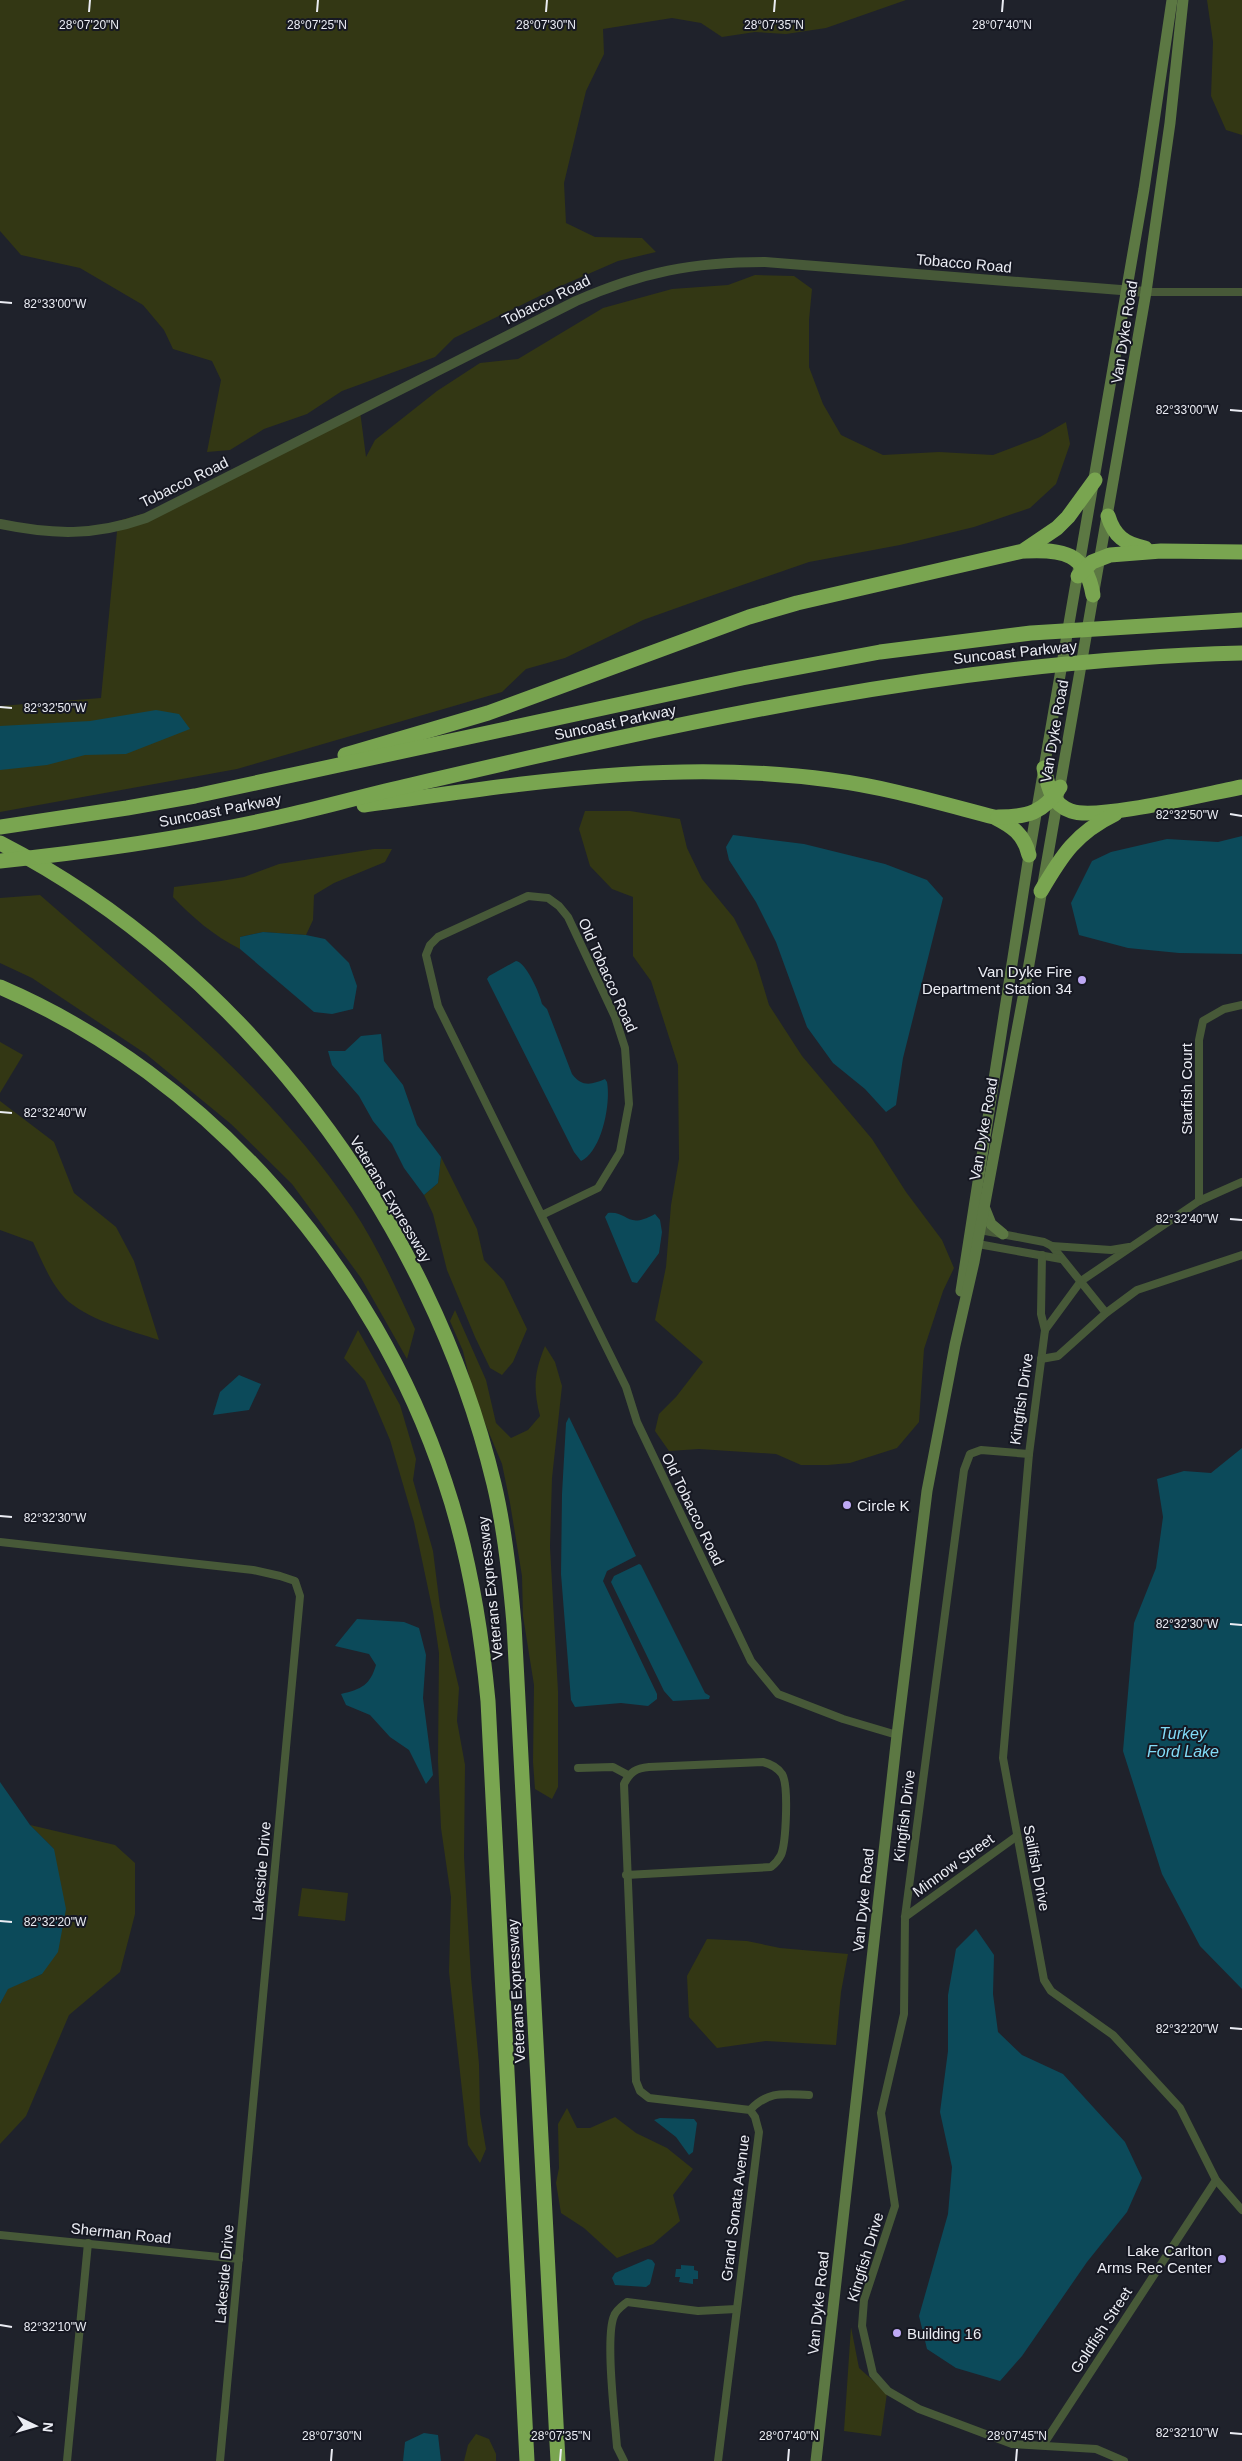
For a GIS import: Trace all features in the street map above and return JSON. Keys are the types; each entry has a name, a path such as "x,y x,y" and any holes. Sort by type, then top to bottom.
{"highway":[{"path":"1023,551 1057,528 1068,517 1095,480"},
{"path":"1108,516 1114,531 1124,541 1136,546 1161,551"},
{"path":"256,783 488,713 640,656 781,608 846,590 1023,551 1057,551 1073,557 1093,595"},
{"path":"1081,570 1100,557 1161,551 1242,552"},
{"name":"Suncoast Parkway","path":"0,827 127,808 256,783 801,666 880,652 1031,633 1119,626 1242,620"},
{"name":"Suncoast Parkway","path":"0,861 88,852 288,815 410,785 776,705 869,688 1023,667 1242,653"},
{"path":"1044,768 1056,795 1070,811 1079,813 1123,810 1242,786"},
{"path":"288,815 586,776 688,770 772,774 831,780 872,787 994,817 1009,824 1019,833 1025,841 1029,855"},
{"path":"994,817 1020,817 1037,811 1056,795"},
{"path":"1042,891 1062,856 1082,834 1123,810"},
{"name":"Veterans Expressway","path":"0,843 78,887 128,923 192,978 266,1053 323,1123 363,1181 408,1258 453,1356 477,1422 500,1510 514,1624 558,2461"},
{"name":"Veterans Expressway","path":"0,987 77,1027 140,1069 202,1117 232,1144 262,1176 315,1238 360,1303 400,1374 437,1459 462,1540 479,1622 485,1667 527,2461"}],"main road":[{"name":"Van Dyke Road","path":"816,2461 897,1735 927,1491 975,1232 1029,855 1081,570 1147,170 1172,0"},
{"name":"Van Dyke Road","path":"955,1345 978,1244 975,1232 984,1208 1042,891 1056,795 1108,516 1146,292 1170,124 1183,0"},
{"path":"984,1208 991,1224 1003,1234"}],"street":[{"name":"Tobacco Road","path":"0,524 38,531 78,533 115,527 146,518 576,301 616,283 661,270 721,262 765,262 1146,292"},
{"path":"1146,292 1242,292"},
{"name":"Old Tobacco Road","path":"542,1215 598,1188 620,1152 628,1104 628,1066 625,1048 615,1017 568,917 559,906 548,898 528,896 438,937 430,945 426,955 438,1006 626,1387 637,1422 750,1661 778,1694 843,1719 897,1735"},
{"name":"Starfish Court","path":"1199,1201 1199,1040 1203,1020 1224,1009 1242,1005"},
{"path":"1044,1330 1081,1281 1199,1201 1242,1182"},
{"path":"975,1232 1003,1234 1044,1242 1052,1246 1111,1250 1131,1247"},
{"path":"978,1244 1061,1259"},
{"path":"1052,1246 1106,1313"},
{"name":"Kingfish Drive","path":"1042,1255 1041,1314 1044,1330 1029,1454 981,1450 970,1454 964,1470 905,1917 904,2014 881,2113 895,2206 864,2300 862,2326 873,2374 888,2391 919,2409 1012,2444 1043,2445"},
{"path":"1041,1359 1058,1356 1106,1313 1137,1290 1242,1255"},
{"name":"Sailfish Drive","path":"1029,1454 1003,1758 1044,1980 1051,1991 1113,2035 1180,2108 1216,2180 1242,2210"},
{"name":"Lakeside Drive","path":"0,1542 252,1570 295,1581 300,1596 220,2461"},
{"path":"626,1875 771,1867 777,1863 783,1846 786,1786 782,1774 777,1768 763,1762 638,1768 628,1775 624,1784 626,1875 636,2082 640,2091 649,2098 656,2100 750,2110 762,2098 809,2095"},
{"path":"578,1768 613,1767 628,1775"},
{"name":"Minnow Street","path":"905,1917 1017,1836"},
{"name":"Grand Sonata Avenue","path":"718,2461 759,2132 756,2117 750,2110"},
{"name":"Goldfish Street","path":"1043,2445 1216,2180"},
{"name":"Sherman Road","path":"0,2234 239,2259"},
{"path":"67,2461 88,2243"},
{"path":"624,2461 617,2448 611,2347 611,2328 614,2314 628,2302 698,2311 736,2309"},
{"path":"1043,2445 1096,2449 1124,2461"}],"green space":[{"path":"0,0 906,0 826,28 786,34 755,32 722,37 701,23 672,18 603,29 604,54 586,91 564,183 566,223 595,237 642,238 656,252 618,261 556,288 454,338 435,357 342,391 307,414 264,429 230,450 207,452 221,380 212,361 173,349 164,330 143,305 80,268 21,255 0,231"},
{"path":"1207,0 1242,0 1242,135 1226,130 1211,96 1213,42"},
{"path":"755,275 794,276 812,289 809,320 809,367 823,404 841,435 883,455 939,452 993,455 1040,437 1066,422 1070,444 1056,484 1030,508 974,527 900,545 809,562 643,620 565,658 526,669 502,692 237,769 0,812 0,706 101,698 118,521 156,510 360,411 366,457 375,440 437,391 480,363 518,359 603,308 672,289 728,285"},
{"path":"585,811 630,811 680,819 687,848 702,879 734,918 756,962 769,1005 802,1056 872,1139 906,1192 942,1240 954,1268 943,1291 924,1349 919,1422 897,1448 850,1463 801,1465 776,1454 699,1449 669,1451 655,1431 659,1414 676,1397 703,1362 655,1320 666,1267 671,1205 679,1159 678,1065 651,981 633,956 633,897 612,889 590,866 579,829"},
{"path":"374,849 392,849 385,862 334,883 314,895 313,920 306,935 263,932 240,937 240,949 204,926 173,897 174,887 244,877 279,864"},
{"path":"40,895 165,1004 246,1080 319,1163 352,1208 370,1237 415,1329 407,1359 361,1278 292,1184 231,1124 146,1054 32,978 0,963 0,898"},
{"path":"0,1042 23,1055 0,1093"},
{"path":"0,1101 54,1142 74,1193 116,1227 134,1261 159,1340 112,1325 79,1309 69,1302 58,1289 48,1274 33,1242 0,1230"},
{"path":"441,1157 477,1229 484,1260 504,1281 527,1329 513,1362 502,1375 490,1368 475,1337 447,1270 433,1214 424,1195 438,1183"},
{"path":"455,1310 486,1380 496,1423 511,1438 528,1430 540,1416 536,1397 536,1381 545,1346 555,1362 562,1386 552,1478 550,1547 558,1691 558,1787 552,1799 535,1789 533,1762 534,1685 523,1616 522,1576 510,1503 502,1464 474,1397 463,1351 450,1321"},
{"path":"358,1330 400,1405 416,1459 413,1480 433,1551 440,1607 459,1688 457,1721 465,1765 464,1857 471,1977 479,2064 480,2114 486,2149 480,2163 468,2145 449,1972 451,1897 441,1828 438,1761 439,1653 433,1612 414,1522 390,1440 365,1381 344,1358"},
{"path":"30,1825 115,1845 135,1863 135,1914 120,1972 69,2015 26,2116 0,2144 0,2004 8,1988 42,1974 54,1849"},
{"path":"302,1888 348,1893 345,1921 298,1916"},
{"path":"707,1939 747,1941 780,1948 848,1954 841,1992 836,2045 766,2041 717,2048 689,2017 687,1976"},
{"path":"567,2108 577,2128 590,2128 615,2117 636,2133 667,2148 693,2169 673,2195 680,2221 653,2244 617,2258 584,2228 561,2213 556,2183 559,2168 558,2124"},
{"path":"851,2327 859,2368 887,2393 881,2436 844,2431"},
{"path":"476,2434 489,2439 496,2454 496,2461 464,2461 468,2445"}],"water":[{"path":"156,710 179,714 190,729 126,754 85,755 47,765 0,770 0,726 90,721"},
{"path":"733,835 804,844 885,864 927,880 943,898 903,1058 896,1105 886,1112 865,1089 833,1063 807,1027 776,942 756,902 729,860 726,847"},
{"path":"1242,836 1242,954 1179,953 1128,948 1079,935 1071,903 1092,861 1111,852 1167,839 1218,842"},
{"path":"263,932 306,935 325,939 349,963 357,986 353,1009 332,1014 314,1012 240,949 240,937"},
{"path":"516,961 528,972 536,986 572,1074 579,1081 587,1084 605,1079 607,1082 608,1102 600,1137 588,1156 581,1161 574,1152 487,979"},
{"path":"381,1034 384,1061 403,1085 417,1125 441,1157 438,1183 424,1195 404,1168 392,1144 373,1121 359,1096 332,1065 328,1051 345,1051 361,1036"},
{"path":"608,1213 615,1213 633,1220 655,1214 660,1220 662,1232 659,1253 637,1283 632,1282 605,1217"},
{"path":"239,1375 261,1384 249,1410 213,1415 220,1392"},
{"path":"569,1417 636,1556 607,1571 603,1581 657,1694 657,1699 648,1706 621,1703 575,1707 571,1700 561,1574 562,1494 566,1423"},
{"name":"Turkey Ford Lake","path":"1242,1448 1242,1989 1200,1946 1162,1874 1123,1751 1134,1623 1156,1568 1163,1517 1157,1479 1184,1471 1211,1473"},
{"path":"639,1564 705,1693 710,1696 709,1699 673,1701 664,1691 611,1582 614,1576"},
{"path":"357,1619 404,1622 419,1628 426,1655 423,1698 433,1775 426,1784 409,1750 390,1737 370,1715 346,1705 341,1694 360,1688 368,1682 376,1665 369,1654 335,1646"},
{"path":"0,1782 30,1825 54,1849 66,1909 58,1952 42,1974 8,1989 0,2004"},
{"path":"976,1929 994,1955 993,1994 998,2032 1022,2055 1063,2074 1125,2142 1142,2178 1127,2212 1087,2262 1022,2356 1000,2381 956,2368 927,2349 919,2316 948,2214 952,2167 940,2112 948,2051 948,1995 956,1949"},
{"path":"660,2118 694,2119 697,2123 693,2152 689,2155 676,2137 654,2120"},
{"path":"648,2259 652,2260 655,2264 650,2284 646,2287 615,2285 612,2278 615,2273"},
{"path":"681,2265 694,2266 694,2270 698,2271 698,2279 693,2279 693,2284 679,2282 680,2277 675,2277 676,2269 681,2269"},
{"path":"424,2433 438,2435 441,2461 403,2461 405,2442"}],"place":[{"name":"Van Dyke Fire Department Station 34","path":"1082,980"},
{"name":"Circle K","path":"847,1505"},
{"name":"Lake Carlton Arms Rec Center","path":"1222,2259"},
{"name":"Building 16","path":"897,2333"}]}
